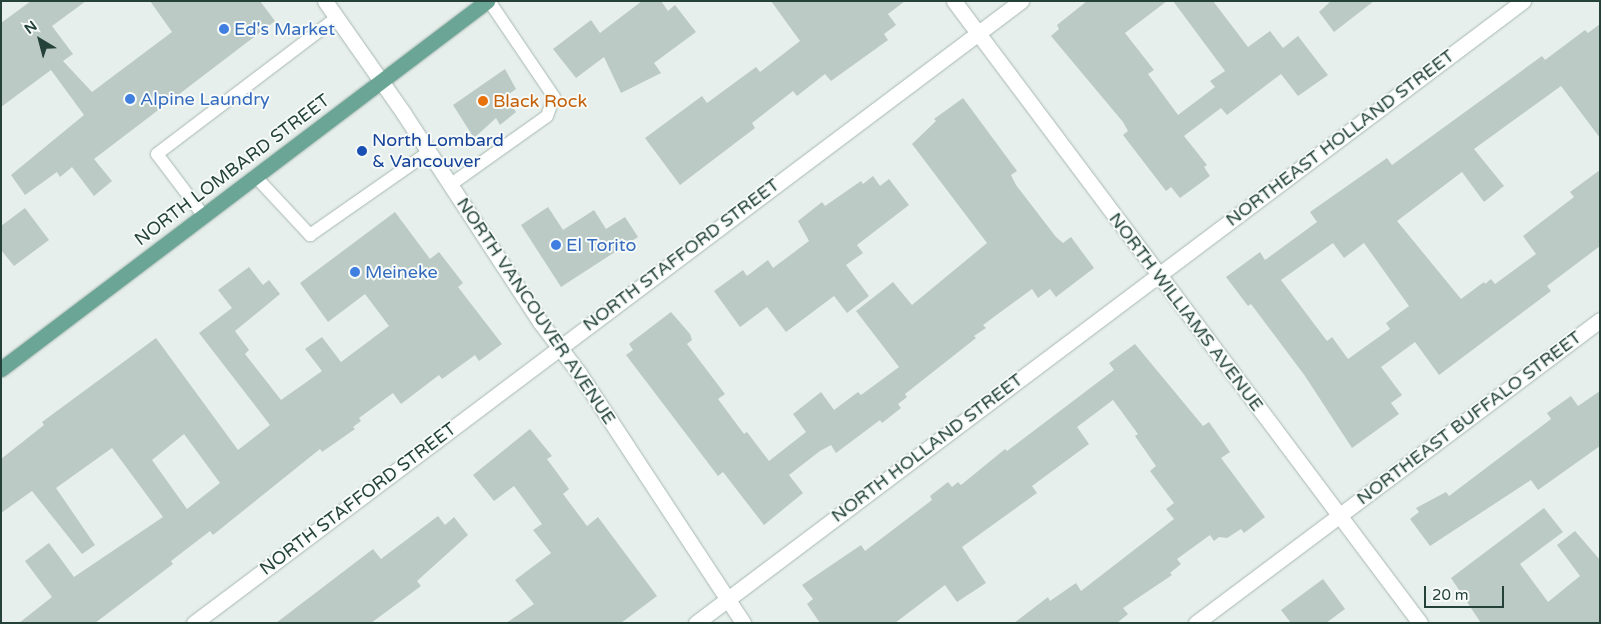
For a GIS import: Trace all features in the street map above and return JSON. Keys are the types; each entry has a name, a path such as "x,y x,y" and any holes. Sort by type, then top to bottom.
{"main road":[{"name":"NORTH LOMBARD STREET","path":"1,369 488,1"}],"street":[{"name":"NORTH VANCOUVER AVENUE","path":"325,1 429,152 559,347 579,373 743,623"},
{"name":"NORTH WILLIAMS AVENUE","path":"954,1 1420,623"},
{"name":"NORTH STAFFORD STREET","path":"194,623 1021,1"},
{"name":"NORTHEAST HOLLAND STREET","path":"1158,274 1523,1"},
{"name":"NORTH HOLLAND STREET","path":"696,623 1158,274"},
{"name":"NORTHEAST BUFFALO STREET","path":"1196,623 1600,320"}],"lane":[{"path":"450,185 547,116 554,97 488,1"},
{"path":"203,215 157,154 336,18"},
{"path":"255,176 310,235 429,152"}],"building":[{"path":"31,1 86,1 52,26 73,54 63,61 92,92 172,32 150,1 260,1 275,21 94,159 112,181 94,196 72,167 60,177 57,172 25,195 11,175 84,115 51,70 1,107 1,23"},
{"path":"642,1 661,1 668,11 675,5 696,32 654,63 661,73 621,93 604,57 576,78 553,49 591,20 600,33"},
{"path":"771,1 905,1 888,14 896,25 884,34 888,40 831,81 825,74 797,96 793,91 752,123 755,128 680,185 645,138 702,96 707,103 756,67 760,72 800,41"},
{"path":"1087,1 1167,1 1125,33 1154,70 1148,74 1178,115 1215,87 1210,81 1225,71 1173,1 1213,1 1248,47 1270,31 1283,48 1298,36 1328,75 1298,96 1281,74 1227,115 1221,108 1184,136 1207,165 1204,167 1210,176 1180,198 1171,187 1166,191 1123,135 1128,131 1123,122 1051,36 1059,29 1057,25"},
{"path":"1331,1 1374,1 1334,32 1319,12"},
{"path":"1600,24 1600,138 1561,86 1474,149 1504,186 1484,202 1462,172 1397,221 1461,299 1484,282 1485,284 1491,279 1495,284 1536,254 1523,236 1574,197 1570,192 1600,170 1600,246 1547,286 1551,291 1439,375 1415,342 1381,367 1402,395 1391,403 1399,414 1352,448 1305,376 1251,304 1248,306 1226,277 1260,252 1265,260 1317,222 1310,212 1387,158 1392,165 1542,56 1545,60 1585,30 1588,33","holes":["1333,243 1344,258 1364,243 1409,306 1386,323 1390,329 1348,359 1332,337 1327,341 1281,280"]},
{"name":"Black Rock","path":"505,69 516,89 505,97 516,112 500,125 496,118 474,138 453,105"},
{"path":"963,98 1017,171 1011,175 1016,185 1056,237 1063,243 1071,237 1094,268 1056,297 1050,289 1038,298 1032,289 983,325 986,328 974,336 976,338 905,394 907,397 898,404 901,408 882,423 880,420 836,453 831,445 820,451 789,475 803,493 764,525 723,472 718,476 626,355 633,350 629,344 671,312 690,334 692,340 687,344 725,394 718,399 744,434 747,432 769,461 806,432 793,414 821,392 834,410 858,392 861,395 899,367 856,311 893,282 912,305 987,243 912,144 936,121 934,119"},
{"path":"873,176 880,186 889,179 909,205 857,245 863,253 846,265 869,296 847,313 834,296 786,332 767,307 740,327 714,291 743,270 747,276 768,260 773,268 809,241 798,221 822,202 825,206 861,181 863,184"},
{"path":"548,207 563,230 594,210 606,229 625,217 638,237 561,287 521,225"},
{"path":"25,208 49,240 14,266 1,250 1,226"},
{"path":"395,212 430,259 439,252 463,283 458,287 502,344 479,361 475,355 442,379 439,375 401,404 393,393 359,418 361,421 353,427 355,429 322,452 320,449 213,535 210,531 171,561 173,564 95,623 19,623 52,597 25,561 49,543 74,577 163,517 112,448 56,488 95,545 82,554 32,491 1,513 1,459 44,425 42,422 156,338 238,450 270,425 199,333 232,308 218,290 249,267 263,285 269,280 280,294 235,331 249,350 245,354 281,400 322,371 305,349 322,337 341,362 389,326 365,294 328,322 300,283","holes":["184,434 220,483 187,509 152,460"]},
{"path":"1135,344 1203,426 1209,422 1230,452 1221,458 1265,517 1244,533 1241,529 1227,538 1219,537 1214,541 1210,535 1177,559 1181,564 1170,573 1172,575 1123,608 1128,614 1117,623 1014,623 1048,597 1050,601 1076,583 1081,591 1174,519 1166,509 1174,503 1150,471 1156,466 1135,436 1138,434 1113,400 1077,427 1089,444 1032,486 1037,493 962,547 986,583 957,602 945,585 895,623 820,623 807,604 813,599 802,585 861,545 865,551 932,500 930,496 948,482 952,487 958,482 961,485 1005,449 1007,451 1114,370 1109,363"},
{"path":"1600,391 1600,446 1538,490 1531,480 1430,546 1410,519 1419,512 1416,508 1446,492 1449,496 1551,419 1547,413 1571,396 1578,406"},
{"path":"530,429 552,456 547,459 569,489 563,494 587,526 598,517 657,596 621,623 506,623 534,604 515,580 551,553 533,530 542,524 514,486 494,501 473,475"},
{"path":"1544,508 1563,532 1520,564 1548,602 1580,576 1557,545 1575,531 1600,560 1600,623 1481,623 1451,578"},
{"path":"438,516 445,525 454,517 468,535 417,581 421,586 371,623 276,623 373,549 381,559"},
{"path":"1323,579 1345,609 1326,623 1291,623 1281,610"}],"place":[{"name":"Ed's Market","path":"224,29"},
{"name":"Alpine Laundry","path":"130,99"},
{"name":"Black Rock","path":"483,101"},
{"name":"North Lombard & Vancouver","path":"362,151"},
{"name":"El Torito","path":"556,245"},
{"name":"Meineke","path":"355,272"}]}
